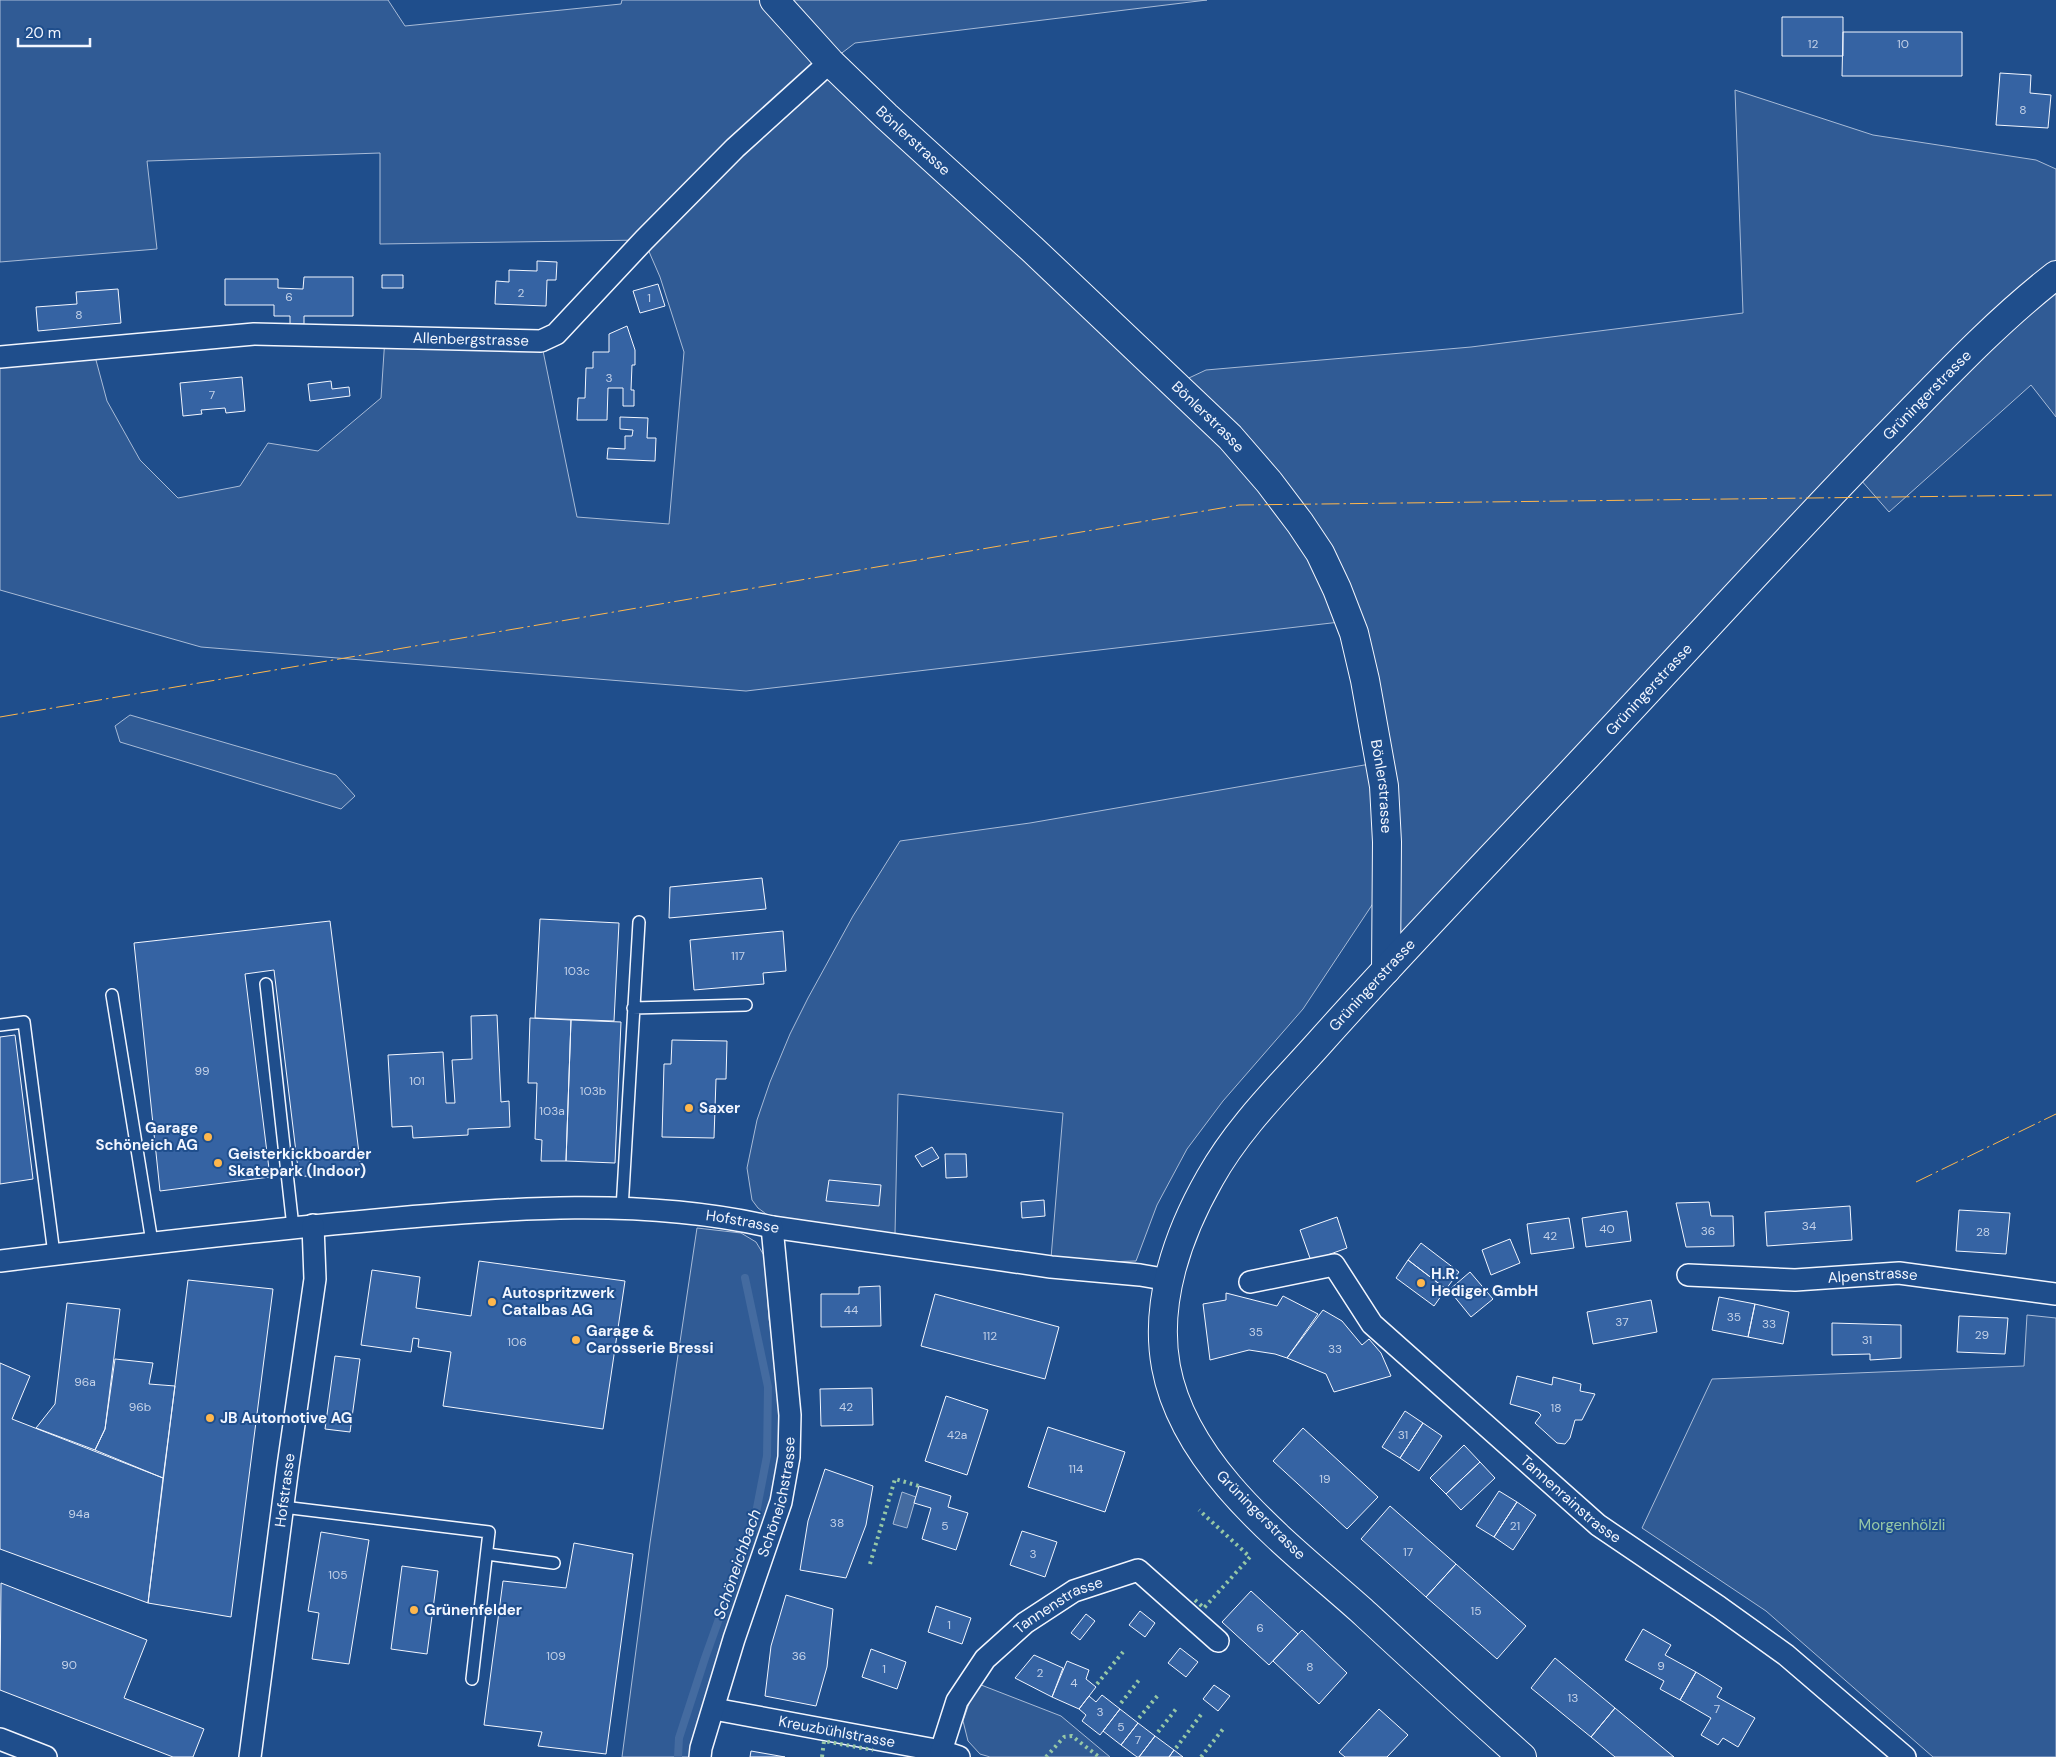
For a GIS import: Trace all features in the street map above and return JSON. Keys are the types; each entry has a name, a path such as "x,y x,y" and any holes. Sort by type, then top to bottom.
{"main road":[{"name":"Bönlerstrasse","path":"774,0 830,62 886,116 1032,249 1230,437 1269,482 1320,553 1337,589 1354,633 1365,680 1384,786 1388,842 1386,970"},
{"name":"Grüningerstrasse","path":"1522,1757 1281,1538 1230,1488 1206,1458 1188,1428 1176,1401 1166,1369 1163,1338 1164,1308 1169,1280 1180,1245 1194,1209 1211,1176 1229,1148 1259,1110 1386,970 1860,464 1986,335 2056,275"}],"street":[{"name":"Allenbergstrasse","path":"0,357 254,334 541,341 556,334 644,240 735,148 830,62"},
{"name":"Hofstrasse","path":"0,1261 303,1226 495,1209 622,1209 697,1214 737,1219 772,1227 1042,1266 1140,1275 1169,1280"},
{"name":"Hofstrasse","path":"250,1757 315,1279 303,1226"},
{"name":"Schöneichstrasse","path":"700,1757 701,1748 734,1639 781,1502 788,1457 790,1414 772,1227"},
{"name":"Tannenrainstrasse","path":"1250,1282 1334,1265 1372,1324 1598,1526 1719,1607 1786,1655 1905,1757"},
{"name":"Alpenstrasse","path":"1688,1275 1795,1280 1899,1273 2056,1294"},
{"name":"Tannenstrasse","path":"950,1754 957,1701 985,1659 1025,1623 1074,1590 1138,1570 1218,1641"},
{"name":"Kreuzbühlstrasse","path":"714,1709 950,1754"},
{"path":"0,1739 46,1757"}],"lane":[{"path":"622,1209 639,922"},
{"path":"266,984 303,1226"},
{"path":"112,995 152,1242"},
{"path":"633,1008 746,1004"},
{"path":"0,1025 24,1022 54,1254"},
{"path":"283,1507 489,1532 472,1679"},
{"path":"487,1554 554,1562"}],"shaded area":[{"path":"0,0 388,0 405,26 621,4 622,0 1207,0 855,43 830,62 1176,384 1206,370 1471,347 1743,313 1735,90 1873,135 2036,160 2056,169 2056,417 2031,385 1889,512 1853,471 1386,970 1387,842 1340,622 746,691 201,647 0,590 0,357 93,349 107,401 140,460 178,498 240,486 268,443 318,451 381,398 385,337 541,341 577,517 669,524 684,352 660,277 644,240 380,244 380,153 147,161 157,249 0,262"},
{"path":"130,715 336,775 355,796 341,809 120,742 115,726"},
{"path":"1370,764 1375,836 1374,902 1303,1009 1223,1101 1187,1149 1157,1205 1136,1261 1104,1262 1051,1258 1063,1113 898,1094 895,1234 773,1219 758,1208 752,1200 747,1168 757,1120 770,1082 790,1034 808,998 853,916 900,841 1030,823"},
{"path":"697,1228 741,1233 756,1242 765,1257 769,1319 774,1347 783,1434 772,1510 690,1757 622,1757 650,1543"},
{"name":"Morgenhölzli","path":"2027,1315 2056,1318 2056,1757 1933,1757 1766,1611 1642,1528 1712,1379 2024,1366"},
{"path":"902,1492 916,1497 907,1528 893,1524"},
{"path":"976,1683 1061,1716 1110,1757 990,1757 980,1754 968,1741 963,1721"}],"building":[{"path":"1782,17 1843,17 1843,56 1782,56"},
{"path":"1843,32 1962,32 1962,76 1842,76"},
{"path":"2000,73 2031,75 2030,93 2051,95 2048,128 1996,125"},
{"path":"537,261 557,262 556,280 547,280 546,306 495,304 496,281 509,282 509,270 537,271"},
{"path":"382,275 403,275 403,288 382,288"},
{"path":"304,277 353,277 353,316 304,316 304,324 290,324 290,316 274,316 274,305 225,305 225,279 278,279 278,288 303,289"},
{"path":"658,284 665,306 640,313 633,291"},
{"path":"118,289 121,323 38,331 36,307 77,304 76,292"},
{"path":"627,326 635,350 631,390 634,390 634,406 623,406 623,388 608,388 607,420 577,420 578,398 585,398 586,368 593,368 593,352 609,352 609,334"},
{"path":"242,377 245,411 226,413 225,408 201,410 202,414 183,416 180,383"},
{"path":"331,381 332,389 349,387 350,396 310,401 308,384"},
{"path":"620,417 648,418 647,438 656,438 655,461 607,459 608,448 625,449 625,436 632,436 633,430 620,429"},
{"path":"762,878 766,909 669,918 670,887"},
{"path":"540,919 619,923 614,1021 535,1018"},
{"path":"330,921 361,1169 299,1177 274,970 245,974 270,1177 160,1191 134,943"},
{"path":"783,931 786,971 763,973 764,984 694,990 690,940"},
{"path":"497,1015 501,1102 509,1101 510,1127 468,1129 468,1135 413,1138 412,1126 392,1127 388,1055 443,1052 446,1103 455,1103 452,1060 472,1059 471,1016"},
{"path":"530,1018 571,1020 566,1161 541,1161 542,1140 535,1139 537,1083 528,1083"},
{"path":"571,1020 621,1022 615,1163 566,1161"},
{"path":"15,1035 33,1179 0,1184 0,1037"},
{"name":"Saxer","path":"672,1040 727,1041 726,1079 716,1079 714,1138 662,1137 664,1064 671,1064"},
{"path":"932,1147 939,1158 922,1167 915,1156"},
{"path":"945,1154 966,1154 967,1177 946,1178"},
{"path":"829,1180 881,1185 879,1206 826,1201"},
{"path":"1044,1200 1045,1216 1022,1218 1021,1202"},
{"path":"1709,1202 1711,1216 1733,1216 1734,1246 1686,1247 1676,1203"},
{"path":"1850,1206 1852,1240 1767,1246 1765,1212"},
{"path":"1959,1210 2010,1213 2006,1254 1956,1251"},
{"path":"1627,1211 1631,1241 1586,1247 1582,1218"},
{"path":"1337,1217 1347,1248 1311,1261 1300,1230"},
{"path":"1569,1218 1574,1248 1531,1254 1527,1224"},
{"path":"1510,1239 1520,1263 1491,1275 1482,1250"},
{"path":"1421,1243 1459,1272 1446,1289 1408,1260"},
{"name":"H.R. Hediger GmbH","path":"1408,1260 1446,1289 1434,1306 1396,1278"},
{"path":"479,1261 625,1281 603,1429 443,1406 451,1352 418,1347 419,1339 413,1338 411,1352 361,1345 372,1270 420,1277 416,1308 471,1316"},
{"path":"1470,1272 1493,1299 1471,1317 1449,1290"},
{"path":"188,1280 273,1289 231,1617 148,1603"},
{"path":"880,1286 881,1326 821,1327 821,1294 859,1294 859,1287"},
{"path":"1226,1293 1277,1306 1283,1296 1318,1314 1287,1358 1249,1350 1210,1360 1203,1304 1226,1300"},
{"path":"935,1294 1059,1327 1045,1379 921,1346"},
{"path":"1719,1297 1755,1304 1748,1337 1712,1330"},
{"path":"1651,1300 1657,1332 1593,1344 1587,1312"},
{"path":"67,1303 120,1309 105,1429 95,1450 36,1428 55,1404"},
{"path":"1755,1304 1789,1312 1783,1344 1748,1337"},
{"path":"1323,1310 1342,1321 1362,1345 1369,1339 1381,1353 1391,1376 1334,1392 1326,1374 1287,1358"},
{"path":"1959,1316 2008,1318 2005,1354 1957,1352"},
{"path":"1832,1323 1901,1325 1901,1358 1870,1360 1870,1354 1832,1355"},
{"path":"335,1356 360,1359 350,1432 325,1429"},
{"path":"115,1359 153,1363 149,1384 175,1386 163,1478 95,1450 105,1429"},
{"path":"0,1363 30,1376 12,1419 163,1478 148,1603 0,1549"},
{"path":"1517,1376 1552,1385 1553,1377 1581,1384 1580,1391 1595,1394 1582,1420 1575,1420 1570,1438 1565,1444 1557,1443 1535,1423 1541,1415 1538,1412 1510,1404"},
{"path":"872,1388 873,1425 821,1426 820,1389"},
{"path":"946,1396 988,1410 967,1475 925,1461"},
{"path":"1405,1411 1423,1423 1400,1458 1382,1447"},
{"path":"1423,1423 1442,1436 1419,1471 1400,1458"},
{"path":"1048,1427 1125,1452 1105,1512 1028,1487"},
{"path":"1303,1428 1378,1497 1347,1529 1273,1461"},
{"path":"1464,1445 1480,1462 1446,1494 1430,1478"},
{"path":"1480,1462 1495,1478 1461,1510 1446,1494"},
{"path":"825,1469 873,1486 866,1525 846,1578 800,1570 808,1521"},
{"path":"919,1486 951,1496 948,1507 968,1513 956,1550 922,1539 931,1508 914,1503"},
{"path":"1499,1491 1517,1502 1494,1537 1476,1526"},
{"path":"1517,1502 1536,1515 1513,1550 1494,1537"},
{"path":"1390,1506 1456,1564 1426,1597 1361,1539"},
{"path":"1022,1531 1057,1542 1045,1577 1010,1565"},
{"path":"321,1532 369,1540 349,1664 312,1659 319,1613 308,1611"},
{"path":"574,1543 633,1554 606,1754 538,1746 542,1732 484,1725 503,1581 566,1588"},
{"path":"1456,1564 1526,1626 1497,1659 1426,1597"},
{"name":"Grünenfelder","path":"402,1566 438,1571 427,1654 391,1649"},
{"path":"1,1583 147,1640 124,1698 204,1729 193,1757 173,1757 0,1690"},
{"path":"1251,1591 1298,1634 1269,1665 1222,1622"},
{"path":"786,1595 833,1609 827,1667 816,1706 765,1696 771,1646"},
{"path":"936,1606 971,1618 962,1644 928,1632"},
{"path":"1140,1611 1155,1623 1145,1637 1129,1625"},
{"path":"1086,1614 1095,1621 1080,1640 1071,1633"},
{"path":"1643,1629 1671,1645 1665,1655 1696,1672 1680,1700 1660,1689 1664,1681 1625,1660"},
{"path":"1302,1630 1347,1673 1319,1704 1273,1661"},
{"path":"1180,1648 1198,1662 1186,1677 1168,1663"},
{"path":"871,1649 906,1662 897,1689 862,1677"},
{"path":"1034,1655 1063,1668 1052,1697 1015,1678"},
{"path":"1555,1658 1615,1708 1591,1737 1531,1688"},
{"path":"1067,1661 1089,1670 1086,1679 1096,1687 1079,1709 1052,1697"},
{"path":"1696,1672 1722,1688 1717,1697 1755,1718 1738,1747 1723,1738 1718,1745 1701,1735 1711,1718 1680,1700"},
{"path":"1214,1685 1230,1696 1218,1711 1203,1699"},
{"path":"1102,1695 1120,1709 1100,1735 1082,1721 1086,1715 1079,1709 1089,1696 1096,1702"},
{"path":"1615,1708 1674,1757 1615,1757 1591,1737"},
{"path":"1120,1709 1138,1723 1121,1745 1103,1731"},
{"path":"1379,1709 1408,1735 1387,1757 1345,1757 1339,1752"},
{"path":"1138,1723 1155,1736 1139,1757 1137,1757 1121,1745"},
{"path":"1155,1736 1174,1750 1169,1757 1139,1757"},
{"path":"1174,1750 1183,1757 1169,1757"},
{"path":"751,1751 785,1757 750,1757"}],"waterway":[{"name":"Schöneichbach","path":"678,1757 679,1738 705,1658 755,1518 767,1456 768,1387 745,1278"}],"hedge":[{"path":"870,1564 895,1479 919,1486"},
{"path":"1195,1600 1204,1608 1250,1557 1199,1510"},
{"path":"1097,1684 1123,1652"},
{"path":"1121,1703 1139,1680"},
{"path":"1139,1718 1159,1694"},
{"path":"1158,1732 1176,1709"},
{"path":"1176,1748 1203,1712"},
{"path":"1201,1757 1223,1729"},
{"path":"1046,1757 1064,1737 1072,1736 1099,1757"},
{"path":"822,1757 824,1741 873,1750"}],"power":[{"path":"0,717 1239,505 2056,495"},
{"path":"1916,1182 2056,1114"}],"place":[{"name":"Saxer","path":"689,1108"},
{"name":"Garage Schöneich AG","path":"208,1137"},
{"name":"Geisterkickboarder Skatepark (Indoor)","path":"218,1163"},
{"name":"H.R. Hediger GmbH","path":"1421,1283"},
{"name":"Autospritzwerk Catalbas AG","path":"492,1302"},
{"name":"Garage & Carosserie Bressi","path":"576,1340"},
{"name":"JB Automotive AG","path":"210,1418"},
{"name":"Grünenfelder","path":"414,1610"}]}
